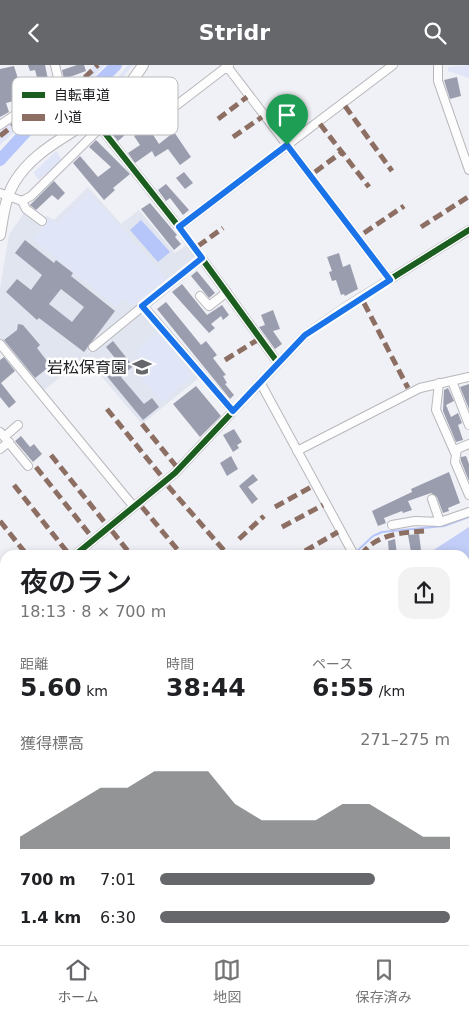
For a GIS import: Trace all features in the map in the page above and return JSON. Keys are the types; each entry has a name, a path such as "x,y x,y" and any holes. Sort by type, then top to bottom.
{"main road":[{"path":"134,77 143,65"},
{"path":"0,235 4,195 33,159 68,135"}],"street":[{"path":"54,65 58,77"},
{"path":"179,227 393,65"},
{"path":"438,65 438,81 469,170"},
{"path":"178,104 228,66 390,280"},
{"path":"0,125 12,117"},
{"path":"4,195 22,201 30,197 94,135"},
{"path":"105,135 179,227 278,363"},
{"path":"22,201 26,209 42,221"},
{"path":"81,550 175,473 305,335 469,230"},
{"path":"93,347 202,258"},
{"path":"200,296 209,306 227,292"},
{"path":"142,306 233,411"},
{"path":"0,344 134,507"},
{"path":"297,451 420,388 469,377"},
{"path":"452,381 469,425"},
{"path":"260,382 351,550"},
{"path":"439,383 436,409 455,453 455,462 469,497"},
{"path":"0,449 4,437 18,425"},
{"path":"4,437 28,466"},
{"path":"455,453 457,449 469,444"},
{"path":"432,499 440,522"},
{"path":"392,525 416,521 440,522 469,512"}],"shaded area":[{"path":"95,65 105,65 94,77 82,77"},
{"path":"128,65 133,65 123,77 118,77"},
{"path":"469,65 469,78 448,71 448,67"},
{"path":"12,122 12,134 0,145 0,131"},
{"path":"56,151 62,160 39,180 33,173"},
{"path":"88,187 121,224 139,210 175,253 187,245 197,260 92,345 86,355 142,310 200,377 142,424 85,357 43,391 0,340 0,289 9,235 28,207 43,219 47,216 54,220"},
{"path":"89,192 166,278 133,306 124,299 116,307 33,239 50,219 57,223"},
{"path":"141,220 170,252 158,262 130,230"},
{"path":"156,332 193,376 162,402 137,373 138,348"},
{"path":"469,527 469,550 434,550"}],"building":[{"path":"28,65 45,65 48,77 37,77 35,70 30,71"},
{"path":"77,65 84,65 86,71 70,77 64,77 62,70"},
{"path":"14,66 17,77 12,77 12,101 6,103 9,112 0,117 0,69"},
{"path":"457,77 461,96 450,99 444,80"},
{"path":"113,135 125,135 118,141"},
{"path":"153,135 159,144 170,135 176,135 191,157 180,165 168,149 155,157 152,151 135,163 128,153 140,145 134,136"},
{"path":"96,140 130,174 113,188 115,190 104,200 73,163 80,156 98,177 111,167 89,147"},
{"path":"184,172 193,183 185,189 176,178"},
{"path":"54,181 65,193 58,200 52,195 36,210 30,205"},
{"path":"166,184 189,210 183,215 170,198 166,201 158,190"},
{"path":"150,203 177,235 175,237 181,244 174,250 141,209"},
{"path":"25,240 54,263 56,260 73,273 71,276 115,311 84,352 39,318 37,320 6,292 17,279 31,290 42,275 15,253","holes":["61,289 84,307 72,322 49,304"]},
{"path":"339,253 343,267 350,264 358,289 345,296 344,294 341,295 336,280 332,281 329,272 332,271 327,257"},
{"path":"197,271 215,293 209,298 191,276"},
{"path":"182,284 207,315 222,305 229,315 223,320 221,316 211,324 215,328 209,333 172,292"},
{"path":"166,302 201,345 206,341 217,355 213,358 226,375 223,376 227,383 225,384 234,395 230,399 157,309"},
{"path":"273,310 280,329 273,331 282,344 275,349 259,327 265,325 261,315"},
{"path":"18,324 23,325 40,345 37,348 47,361 45,363 49,367 35,378 4,340 17,330"},
{"path":"113,341 133,366 121,377 144,404 152,398 159,407 143,420 101,369 115,358 106,347"},
{"path":"4,357 15,371 1,383 16,402 9,408 0,397 0,360"},
{"path":"65,361 70,366 61,374 56,368"},
{"path":"469,384 469,409 460,387"},
{"path":"196,386 221,416 200,437 173,404"},
{"path":"448,388 454,401 446,405 451,417 458,413 462,423 458,425 463,440 456,442 443,411 444,390"},
{"path":"234,429 242,442 237,445 239,448 233,452 223,435"},
{"path":"21,436 30,447 34,444 42,454 33,462 15,441"},
{"path":"231,456 238,469 227,476 220,463"},
{"path":"466,456 469,464 469,481 461,461 461,457"},
{"path":"449,472 460,503 448,508 449,511 443,513 437,497 431,493 408,501 412,510 403,513 402,511 384,518 386,523 378,526 372,511 412,492 411,489"},
{"path":"253,474 258,480 248,487 258,499 252,504 239,486"},
{"path":"419,534 421,550 411,550 408,535"},
{"path":"395,539 396,550 389,550 388,541"}],"waterway":[{"path":"104,77 116,65"},
{"path":"0,160 23,135"},
{"path":"358,550 373,536 382,532 444,526 469,517"}],"marked path":[{"path":"85,77 98,65"},
{"path":"218,119 247,97"},
{"path":"345,106 392,171"},
{"path":"233,137 262,117"},
{"path":"320,124 369,187"},
{"path":"0,136 12,126"},
{"path":"315,172 342,152"},
{"path":"421,227 468,197"},
{"path":"364,233 404,206"},
{"path":"198,246 223,228"},
{"path":"364,303 408,388"},
{"path":"225,360 259,339"},
{"path":"107,409 163,478"},
{"path":"142,424 176,466"},
{"path":"51,455 106,524"},
{"path":"36,467 91,536"},
{"path":"14,485 66,550"},
{"path":"168,486 224,550"},
{"path":"275,507 313,486"},
{"path":"282,527 323,505"},
{"path":"142,507 178,550"},
{"path":"239,539 264,516"},
{"path":"0,521 23,550"},
{"path":"112,531 127,550"},
{"path":"365,550 374,543 389,536 424,531"},
{"path":"307,550 338,532"}],"cycle path":[{"path":"106,135 179,227 278,363"},
{"path":"81,550 175,473 305,335 344,308 469,230"}],"place":[{"name":"岩松保育園","path":"142,367"}],"route":[{"path":"287,145 390,280 305,335 233,411 142,306 202,258 179,227 287,145"}]}
